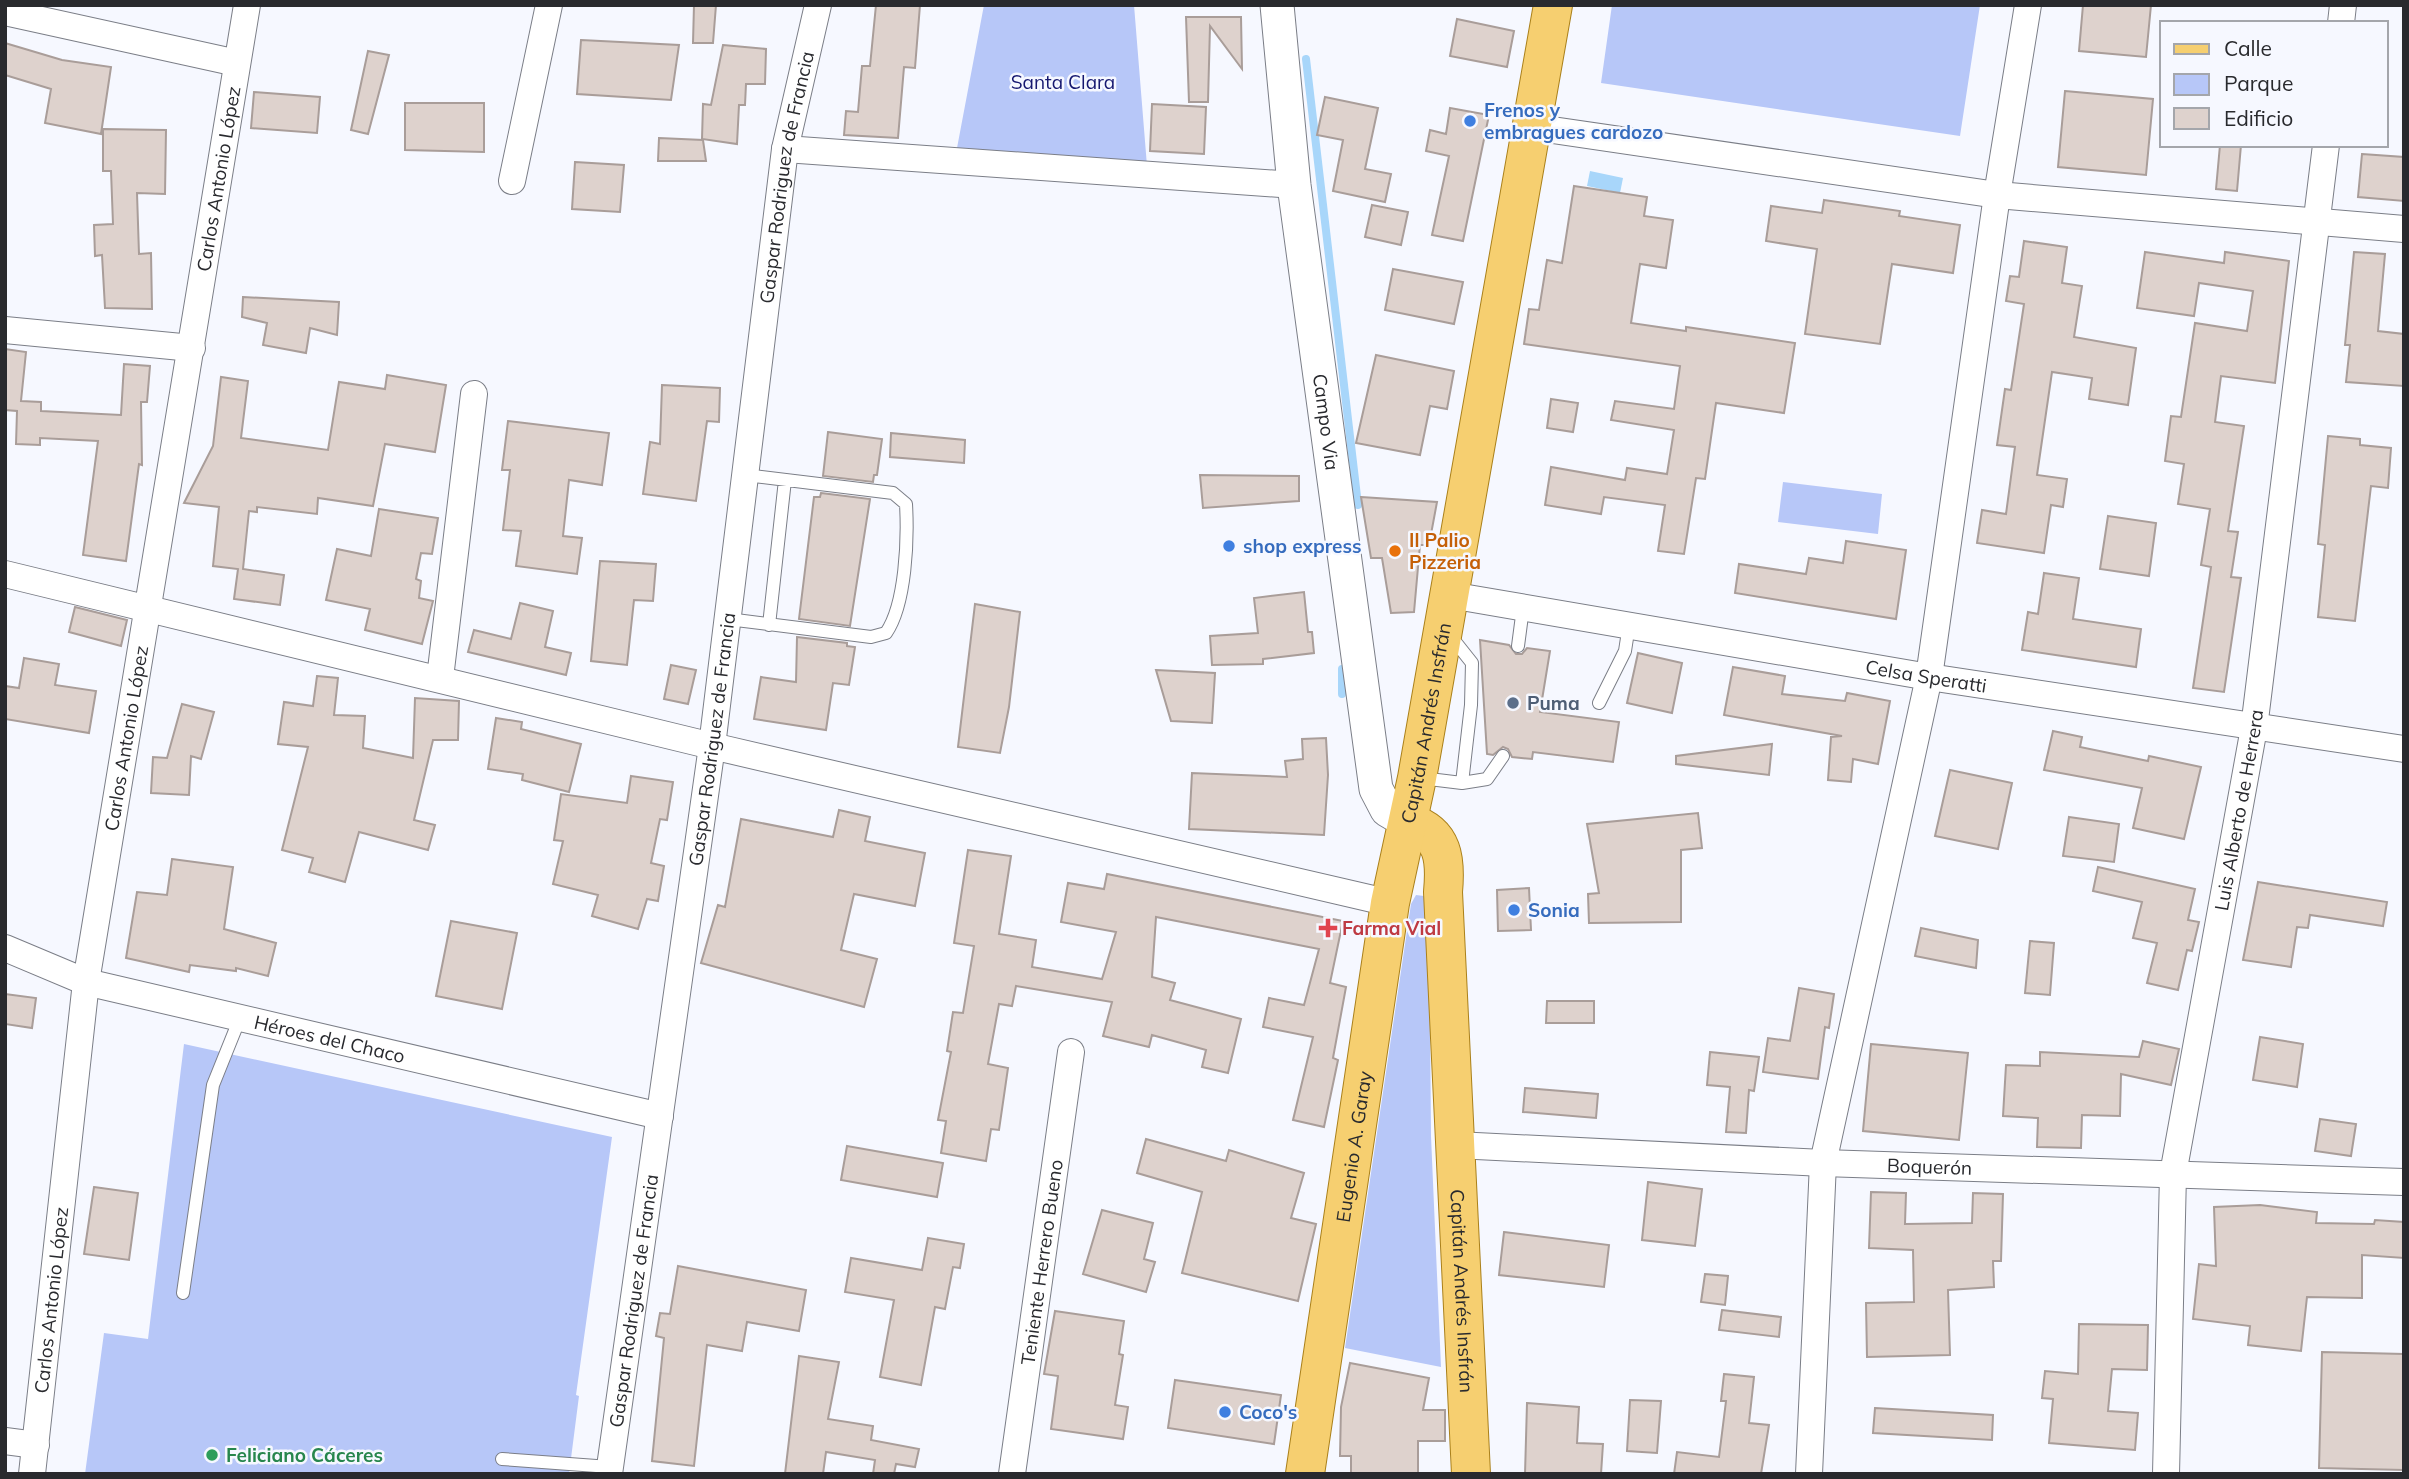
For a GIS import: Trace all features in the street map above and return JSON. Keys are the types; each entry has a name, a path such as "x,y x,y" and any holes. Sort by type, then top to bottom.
{"main road":[{"name":"Capitán Andrés Insfrán","path":"1471,1474 1443,892 1445,869 1440,848 1426,828 1409,823 1553,5"},
{"name":"Eugenio A. Garay","path":"1305,1474 1390,903 1409,823"}],"street":[{"name":"Carlos Antonio López","path":"32,1474 86,982 247,5"},
{"path":"512,181 549,5"},
{"name":"Gaspar Rodriguez de Francia","path":"609,1471 712,746 785,149 818,5"},
{"name":"Campo Via","path":"1277,5 1294,185 1376,789 1387,810 1409,823"},
{"path":"1809,1474 1823,1163 1929,677 1997,195 2028,5"},
{"path":"5,12 237,62"},
{"path":"1532,127 1997,195 2404,229"},
{"name":"Luis Alberto de Herrera","path":"2165,1474 2173,1174 2254,728 2326,147"},
{"path":"785,149 1294,185"},
{"path":"5,330 192,348"},
{"path":"440,678 474,394"},
{"path":"5,574 712,746 1390,903"},
{"name":"Celsa Speratti","path":"1447,612 1523,608 1929,677 2404,749"},
{"name":"Héroes del Chaco","path":"5,948 86,982 660,1116"},
{"name":"Teniente Herrero Bueno","path":"1012,1474 1071,1052"},
{"name":"Boquerón","path":"1456,1145 1823,1163 2404,1182"},
{"path":"5,1441 36,1445"}],"lane":[{"path":"728,619 871,637 886,633 898,604 907,530 906,504 893,493 745,475"},
{"path":"769,625 785,480"},
{"path":"1518,646 1523,608"},
{"path":"1447,612 1472,663 1471,705 1462,783"},
{"path":"1600,703 1625,651 1629,625"},
{"path":"1417,778 1462,783 1487,779 1503,756"},
{"path":"183,1293 213,1085 240,1018"},
{"path":"502,1459 609,1471"}],"green space":[{"name":"Santa Clara","path":"984,5 1134,5 1147,166 957,148"},
{"path":"1612,5 1980,5 1960,136 1601,83"},
{"path":"1783,482 1882,494 1878,534 1778,522"},
{"path":"1416,895 1424,896 1429,904 1431,1136 1441,1367 1345,1348 1411,904"},
{"path":"184,1044 612,1137 576,1395 579,1396 569,1474 85,1474 104,1333 148,1339"}],"shaded area":[{"path":"1590,171 1623,178 1620,193 1587,186"}],"building":[{"path":"694,5 716,5 713,43 693,43"},
{"path":"876,5 920,5 915,68 904,67 898,138 844,135 846,111 858,112 862,66 870,66"},
{"path":"2083,5 2151,5 2146,57 2079,51"},
{"path":"1186,17 1241,17 1242,69 1210,26 1208,102 1189,102"},
{"path":"1457,19 1514,31 1507,67 1450,56"},
{"path":"581,40 679,45 671,100 577,94"},
{"path":"5,43 62,60 111,67 101,134 45,123 51,89 5,75"},
{"path":"723,45 766,49 765,84 746,84 745,105 739,105 737,144 702,139 703,104 711,105"},
{"path":"368,51 389,55 368,134 351,130"},
{"path":"2065,91 2153,99 2146,175 2058,167"},
{"path":"254,92 320,97 317,133 251,128"},
{"path":"1325,97 1378,108 1365,169 1391,174 1385,202 1333,191 1343,140 1317,135"},
{"path":"405,103 484,103 484,152 405,150"},
{"path":"1152,104 1206,107 1204,154 1150,151"},
{"path":"1450,108 1489,115 1463,241 1432,235 1449,156 1426,151 1430,130 1446,134"},
{"path":"103,129 166,130 165,194 137,193 139,254 151,253 152,309 105,308 102,255 95,256 94,225 113,224 111,171 103,171"},
{"path":"659,138 703,140 706,161 658,161"},
{"path":"2220,147 2241,147 2237,191 2216,189"},
{"path":"2362,154 2404,157 2404,201 2358,197"},
{"path":"575,162 624,165 620,212 572,209"},
{"path":"1574,186 1647,197 1644,216 1673,220 1666,268 1640,264 1631,323 1686,331 1686,327 1795,343 1784,413 1716,403 1705,479 1696,478 1684,554 1658,551 1665,505 1604,497 1601,514 1545,505 1551,467 1625,480 1627,468 1667,474 1674,430 1611,420 1615,401 1674,409 1680,366 1524,344 1529,309 1539,310 1547,260 1562,263"},
{"path":"1824,200 1900,211 1899,216 1960,225 1953,273 1892,264 1880,344 1805,334 1817,249 1766,241 1771,206 1822,213"},
{"path":"1372,205 1408,212 1401,245 1365,237"},
{"path":"2024,241 2067,247 2062,283 2082,286 2074,337 2136,348 2128,405 2089,399 2092,378 2052,372 2037,475 2067,479 2063,507 2051,505 2044,553 1977,543 1982,510 2006,514 2015,447 1997,445 2005,389 2011,390 2024,304 2006,301 2010,276 2019,277"},
{"path":"2145,252 2224,263 2225,252 2289,261 2275,383 2221,376 2215,422 2244,426 2228,531 2238,532 2231,577 2241,578 2224,692 2193,688 2211,567 2201,565 2210,509 2178,504 2184,464 2165,461 2171,416 2181,417 2195,323 2247,331 2253,291 2199,283 2194,316 2137,308"},
{"path":"2354,252 2385,254 2378,331 2404,334 2404,386 2346,382 2350,345 2345,345"},
{"path":"1393,269 1463,282 1454,324 1385,310"},
{"path":"243,297 339,302 337,335 310,328 306,353 263,345 267,323 242,317"},
{"path":"5,349 26,352 21,401 41,402 41,411 121,415 124,364 150,366 147,402 141,402 142,465 139,464 126,561 83,555 98,441 40,438 40,445 16,444 17,411 5,410"},
{"path":"1376,355 1454,371 1447,409 1430,406 1420,455 1356,443"},
{"path":"387,375 446,385 435,452 385,444 373,506 318,498 317,514 257,507 257,512 249,511 243,569 284,575 280,605 234,599 238,569 213,566 219,507 184,503 213,446 221,377 248,381 241,438 328,450 339,382 385,389"},
{"path":"662,385 720,388 719,422 707,421 696,501 643,494 650,442 660,444"},
{"path":"1551,399 1578,403 1573,432 1547,428"},
{"path":"508,421 609,433 602,485 569,480 563,536 582,538 577,574 516,566 521,531 503,530 510,470 502,470"},
{"path":"828,432 882,439 877,475 874,475 873,482 823,476"},
{"path":"891,433 965,440 964,463 890,457"},
{"path":"2328,436 2360,439 2360,445 2391,448 2388,488 2371,486 2355,621 2318,617 2325,545 2318,544"},
{"path":"1200,475 1299,476 1299,501 1203,508"},
{"path":"821,493 870,499 850,626 799,619 814,497 820,497"},
{"name":"Il Palio Pizzeria","path":"1361,497 1437,502 1429,545 1420,545 1414,612 1391,613 1382,558 1371,558"},
{"path":"379,509 438,518 432,554 421,553 416,579 421,581 419,598 433,601 422,644 365,630 370,609 326,600 337,549 371,556"},
{"path":"2108,516 2156,523 2149,576 2100,569"},
{"path":"1846,541 1906,550 1896,619 1735,593 1739,564 1806,574 1809,558 1843,563"},
{"path":"600,561 656,564 653,601 634,600 627,665 591,661"},
{"path":"2044,573 2079,578 2073,619 2141,629 2136,667 2022,650 2028,612 2038,614"},
{"path":"1304,592 1308,632 1312,632 1314,653 1263,659 1263,664 1212,665 1210,636 1258,633 1254,598"},
{"path":"520,603 553,611 545,647 571,653 566,675 468,652 474,630 511,639"},
{"path":"975,604 1020,612 1009,707 1000,753 958,747"},
{"path":"75,607 127,620 121,646 69,632"},
{"path":"797,637 847,643 847,646 855,647 849,685 833,683 826,730 754,719 761,677 796,682"},
{"name":"Puma","path":"1480,640 1509,645 1516,654 1522,654 1527,648 1550,651 1540,712 1619,722 1613,762 1533,752 1532,759 1512,757 1508,749 1503,747 1493,755 1487,754"},
{"path":"1638,653 1682,663 1672,713 1627,703"},
{"path":"24,658 59,664 55,685 96,691 89,733 5,719 5,686 19,688"},
{"path":"671,665 696,670 688,704 664,699"},
{"path":"1733,667 1785,676 1782,694 1845,701 1847,693 1890,701 1878,764 1853,759 1851,782 1828,780 1831,737 1842,736 1724,715"},
{"path":"1156,670 1215,673 1212,723 1171,721"},
{"path":"317,676 338,678 334,715 365,716 363,748 413,758 415,698 459,701 458,740 433,740 414,820 435,825 428,850 359,832 345,882 309,872 313,858 282,850 308,747 278,744 284,702 313,706"},
{"path":"182,704 214,712 201,759 191,756 189,795 151,793 153,757 167,758"},
{"path":"496,718 522,722 521,729 581,744 569,792 522,780 523,774 488,769"},
{"path":"2053,731 2082,737 2080,747 2148,761 2149,756 2201,767 2184,839 2133,828 2142,788 2044,770"},
{"path":"1326,738 1328,775 1324,835 1189,829 1192,773 1287,777 1285,761 1303,759 1302,739"},
{"path":"1772,744 1769,775 1676,764 1676,756"},
{"path":"1950,770 2012,783 1998,849 1935,836"},
{"path":"631,776 673,782 667,820 660,819 651,863 664,866 658,901 647,899 638,929 592,916 598,895 553,884 563,841 554,840 561,794 627,803"},
{"path":"839,810 870,817 865,841 925,853 915,906 854,894 841,950 877,959 864,1007 701,963 718,905 725,907 741,819 833,837"},
{"path":"1698,813 1702,848 1681,850 1681,922 1589,923 1588,894 1599,893 1587,824"},
{"path":"2069,817 2119,824 2114,862 2063,856"},
{"path":"968,850 1011,856 999,934 1036,940 1032,967 1102,979 1116,932 1061,922 1068,883 1104,889 1107,874 1343,921 1330,983 1346,987 1333,1058 1338,1060 1324,1127 1293,1120 1313,1037 1263,1027 1269,998 1304,1005 1319,949 1156,917 1152,977 1175,983 1170,1000 1241,1019 1228,1073 1202,1067 1206,1050 1152,1035 1149,1047 1103,1036 1112,1002 1016,986 1012,1006 999,1004 988,1064 1008,1068 999,1130 991,1129 986,1161 941,1153 946,1121 938,1120 951,1052 947,1051 953,1012 963,1013 974,946 954,943"},
{"path":"172,859 233,867 224,929 276,943 268,976 236,968 236,971 190,965 189,972 126,958 137,892 167,895"},
{"path":"2098,867 2195,889 2188,920 2199,922 2192,951 2187,950 2178,990 2147,983 2157,943 2133,938 2142,902 2093,891"},
{"path":"2258,882 2387,902 2383,926 2310,915 2308,928 2297,927 2291,967 2243,960"},
{"name":"Sonia","path":"1529,888 1531,930 1498,931 1497,890"},
{"path":"451,921 517,933 502,1009 436,996"},
{"path":"1921,928 1978,940 1976,968 1915,956"},
{"path":"2030,941 2054,943 2050,995 2025,993"},
{"path":"1799,988 1834,994 1829,1028 1825,1027 1818,1079 1763,1072 1768,1038 1790,1041"},
{"path":"5,994 36,998 32,1028 5,1024"},
{"path":"1547,1001 1594,1001 1594,1023 1546,1023"},
{"path":"2260,1037 2303,1044 2297,1087 2253,1080"},
{"path":"2143,1041 2179,1049 2171,1085 2121,1074 2120,1116 2082,1115 2081,1148 2037,1147 2038,1118 2003,1116 2006,1065 2040,1066 2040,1052 2139,1057"},
{"path":"1871,1044 1968,1053 1959,1140 1863,1131"},
{"path":"1710,1052 1759,1057 1754,1091 1749,1090 1746,1133 1726,1132 1730,1087 1707,1085"},
{"path":"1525,1088 1598,1094 1596,1118 1523,1112"},
{"path":"2320,1119 2356,1124 2351,1156 2315,1151"},
{"path":"1146,1139 1226,1161 1229,1150 1304,1173 1291,1218 1316,1224 1298,1301 1182,1273 1202,1192 1137,1173"},
{"path":"847,1146 943,1163 937,1197 841,1180"},
{"path":"1648,1182 1702,1189 1695,1246 1642,1240"},
{"path":"94,1187 138,1193 129,1260 84,1254"},
{"path":"1871,1192 1906,1193 1905,1224 1972,1223 1973,1193 2003,1194 2001,1261 1993,1261 1994,1287 1948,1290 1950,1355 1867,1357 1866,1303 1914,1302 1913,1250 1869,1248"},
{"path":"2260,1205 2317,1212 2316,1223 2374,1224 2375,1220 2404,1222 2404,1258 2362,1255 2362,1298 2307,1297 2301,1351 2248,1345 2250,1326 2193,1319 2199,1264 2216,1266 2214,1207"},
{"path":"1102,1210 1153,1223 1144,1259 1155,1262 1146,1292 1083,1274"},
{"path":"1504,1232 1609,1245 1604,1287 1499,1275"},
{"path":"928,1238 964,1244 960,1268 953,1267 945,1309 935,1307 921,1385 880,1377 894,1300 845,1292 851,1258 922,1270"},
{"path":"678,1266 806,1290 799,1331 747,1322 742,1351 707,1345 694,1466 652,1461 664,1338 656,1336 660,1313 670,1314"},
{"path":"1705,1274 1728,1276 1725,1305 1701,1302"},
{"path":"1722,1310 1781,1317 1779,1337 1719,1330"},
{"path":"1055,1311 1124,1321 1119,1354 1123,1355 1115,1405 1128,1407 1123,1439 1051,1429 1058,1376 1044,1374"},
{"path":"2079,1324 2148,1325 2147,1370 2112,1369 2108,1411 2138,1413 2135,1450 2049,1443 2053,1399 2042,1398 2045,1371 2078,1374"},
{"path":"2322,1352 2404,1354 2404,1470 2319,1468"},
{"path":"799,1356 839,1362 828,1419 873,1426 871,1440 919,1449 915,1467 896,1464 894,1474 873,1474 875,1460 826,1452 823,1474 785,1474"},
{"path":"1350,1363 1429,1378 1423,1410 1445,1410 1445,1441 1418,1441 1418,1474 1351,1474 1351,1456 1340,1456 1341,1407"},
{"path":"1724,1374 1754,1377 1749,1423 1769,1425 1761,1474 1674,1474 1677,1452 1719,1457 1726,1401 1721,1401"},
{"name":"Coco's","path":"1175,1380 1281,1395 1274,1444 1168,1428"},
{"path":"1630,1400 1661,1401 1657,1453 1627,1451"},
{"path":"1527,1403 1579,1407 1577,1443 1603,1444 1601,1474 1525,1474"},
{"path":"1875,1408 1993,1415 1992,1440 1873,1433"}],"waterway":[{"path":"1306,59 1358,505"},
{"path":"1342,669 1342,694"}],"place":[{"name":"Frenos y embragues cardozo","path":"1470,121"},
{"name":"shop express","path":"1229,546"},
{"name":"Il Palio Pizzeria","path":"1395,551"},
{"name":"Puma","path":"1513,703"},
{"name":"Sonia","path":"1514,910"},
{"name":"Farma Vial","path":"1328,928"},
{"name":"Coco's","path":"1225,1412"},
{"name":"Feliciano Cáceres","path":"212,1455"}]}
